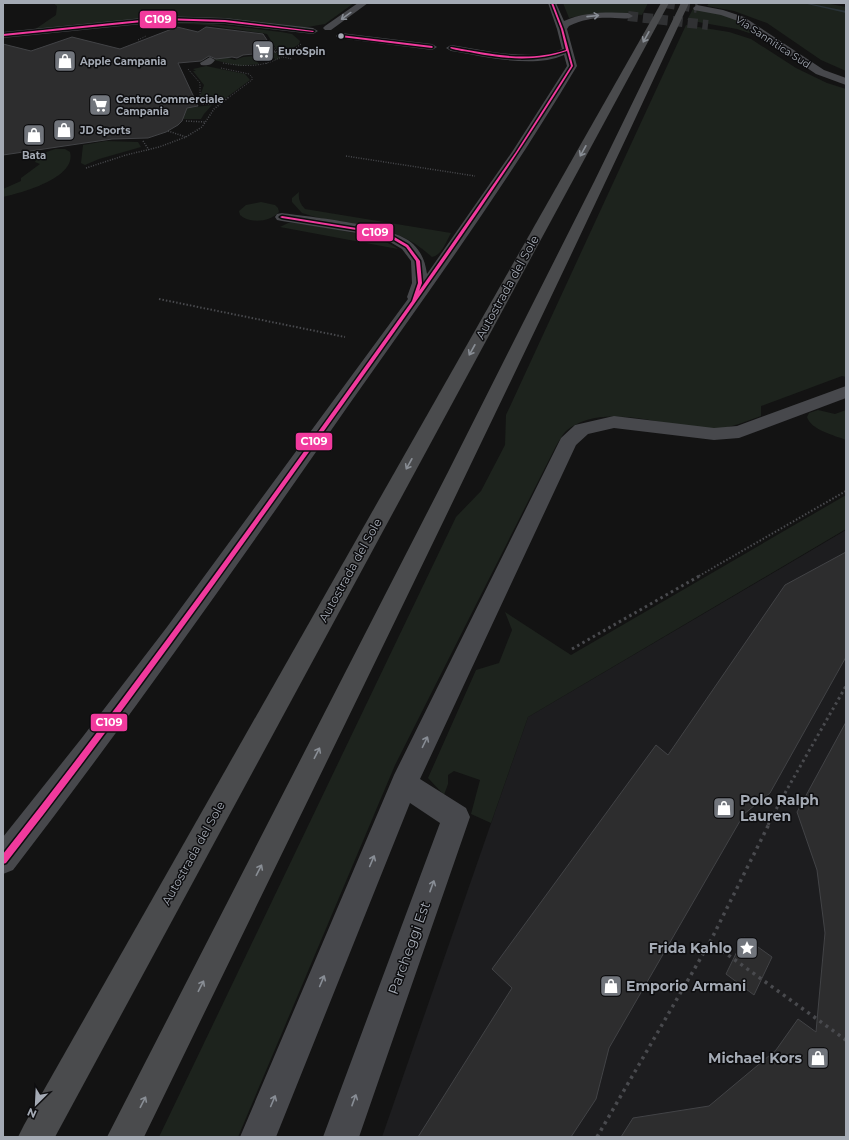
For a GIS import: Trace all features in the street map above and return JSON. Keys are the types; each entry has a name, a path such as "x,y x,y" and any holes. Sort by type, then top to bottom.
{"highway":[{"name":"Autostrada del Sole","path":"36,1137 665,3"},
{"path":"125,1137 453,481 600,182 691,6"}],"street":[{"path":"3,35 162,19 225,21 315,35 328,28 364,3"},
{"path":"3,860 73,772 269,504 414,300 440,266 538,123 572,66 562,29 552,3"},
{"name":"Via Sannitica Sud","path":"691,6 723,13 741,19 820,72 846,82"},
{"path":"562,29 565,24 580,18 604,15 628,16"},
{"path":"328,28 341,31 343,34 341,36"},
{"name":"Via Sannitica Sud","path":"748,35 758,39 813,73 846,86"},
{"path":"331,39 341,36 432,46 445,44 451,48 536,58 557,55 568,50"},
{"path":"282,217 369,231 390,236 407,246 418,261 420,283 414,300"},
{"path":"258,1137 404,784 568,442 582,429 614,422 714,434 739,432 846,392"},
{"name":"Parcheggi Est","path":"341,1137 456,817 404,784"}],"path":[{"path":"265,35 276,52 261,55 267,64"},
{"path":"86,168 126,155 149,150 186,137 202,127 214,110 252,79 245,73 210,62 241,67 267,64 278,61 283,57 292,59"},
{"path":"194,68 188,69 200,83 201,90 199,96 203,104 222,103"},
{"path":"186,121 206,122"},
{"path":"168,131 186,137"},
{"path":"143,141 149,150"},
{"path":"346,156 475,176"},
{"path":"159,299 345,337"},
{"path":"572,649 846,491"},
{"path":"597,1137 710,942 781,800 846,686"},
{"path":"710,942 846,1040"}],"shaded area":[{"path":"53,3 354,3 325,24 302,28 163,18 34,30 56,15 57,6"},
{"path":"563,3 648,3 642,15 606,13 569,18"},
{"path":"709,3 826,3 846,7 846,71 821,60 767,23 734,11 707,6"},
{"path":"693,9 727,15 736,19 759,35 758,36 737,29 687,20"},
{"path":"182,22 281,32 292,34 300,41 299,44 276,60 270,54 278,52 267,34 193,24 154,27 157,29 150,28 153,25 146,24"},
{"path":"686,25 729,32 751,39 796,68 827,83 846,89 846,377 842,376 761,406 761,416 724,428 694,428 616,416 598,417 581,422 566,431 556,446 395,765 238,1137 159,1137 456,517 481,491 505,445 506,415"},
{"path":"221,56 235,60 253,56 259,64 239,66 214,60"},
{"path":"206,66 245,74 250,80 222,101 204,103 200,96 204,85 193,71 196,71 193,69"},
{"path":"212,105 201,119 183,119 179,109"},
{"path":"106,141 138,142 141,147 99,159 85,165 81,163 83,145"},
{"path":"55,149 65,149 70,152 70,161 57,177 34,188 3,197 3,189 21,181 21,178 40,164 35,162 38,155"},
{"path":"299,192 300,201 305,209 451,233 441,251 432,257 401,236 385,230 337,222 302,213 292,202 292,198"},
{"path":"261,202 275,205 279,212 271,218 260,221 249,220 240,215 239,211 246,205"},
{"path":"288,223 334,229 364,235 378,239 398,249 280,227"},
{"path":"818,410 835,414 846,410 846,440 824,432 809,422 807,417 809,413"},
{"path":"846,495 846,529 528,717 491,823 471,814 480,780 454,771 448,775 448,784 444,795 428,778 476,670 499,663 512,630 505,612 571,655"},
{"path":"846,530 846,1137 382,1137 528,717"}],"building":[{"name":"Centro Commerciale Campania","path":"177,27 198,32 206,27 263,34 275,52 243,55 237,58 232,57 216,59 209,56 201,61 178,63 198,106 187,108 182,121 166,132 148,138 112,139 3,155 3,44 31,51 72,37 120,49"},
{"path":"846,552 846,657 770,793 744,814 609,1048 596,1099 571,1137 418,1137 512,988 492,969 656,745 668,755 785,585"},
{"path":"846,722 846,1137 621,1137 633,1118 709,1106 776,1050 798,1019 816,1032 825,933 817,870 797,812"},
{"path":"744,937 772,957 754,995 726,974"}],"waterway":[{"path":"804,3 846,12"}],"tunnel":[{"path":"665,3 697,8"},
{"path":"628,16 708,25"}],"transit line":[{"name":"C109","path":"3,860 176,633 259,518 460,236 545,109 572,66 562,29 552,3"},
{"name":"C109","path":"3,35 162,19 225,21 313,31"},
{"name":"C109","path":"341,36 432,47"},
{"name":"C109","path":"451,48 525,58 554,55 568,50"},
{"name":"C109","path":"282,217 369,231 390,236 407,246 418,261 420,283 414,300"}],"place":[{"name":"EuroSpin","path":"263,51"},
{"name":"Apple Campania","path":"65,61"},
{"name":"Centro Commerciale Campania","path":"100,105"},
{"name":"JD Sports","path":"64,130"},
{"name":"Bata","path":"34,135"},
{"name":"Polo Ralph Lauren","path":"724,808"},
{"name":"Frida Kahlo","path":"747,948"},
{"name":"Emporio Armani","path":"611,986"},
{"name":"Michael Kors","path":"818,1058"}]}
